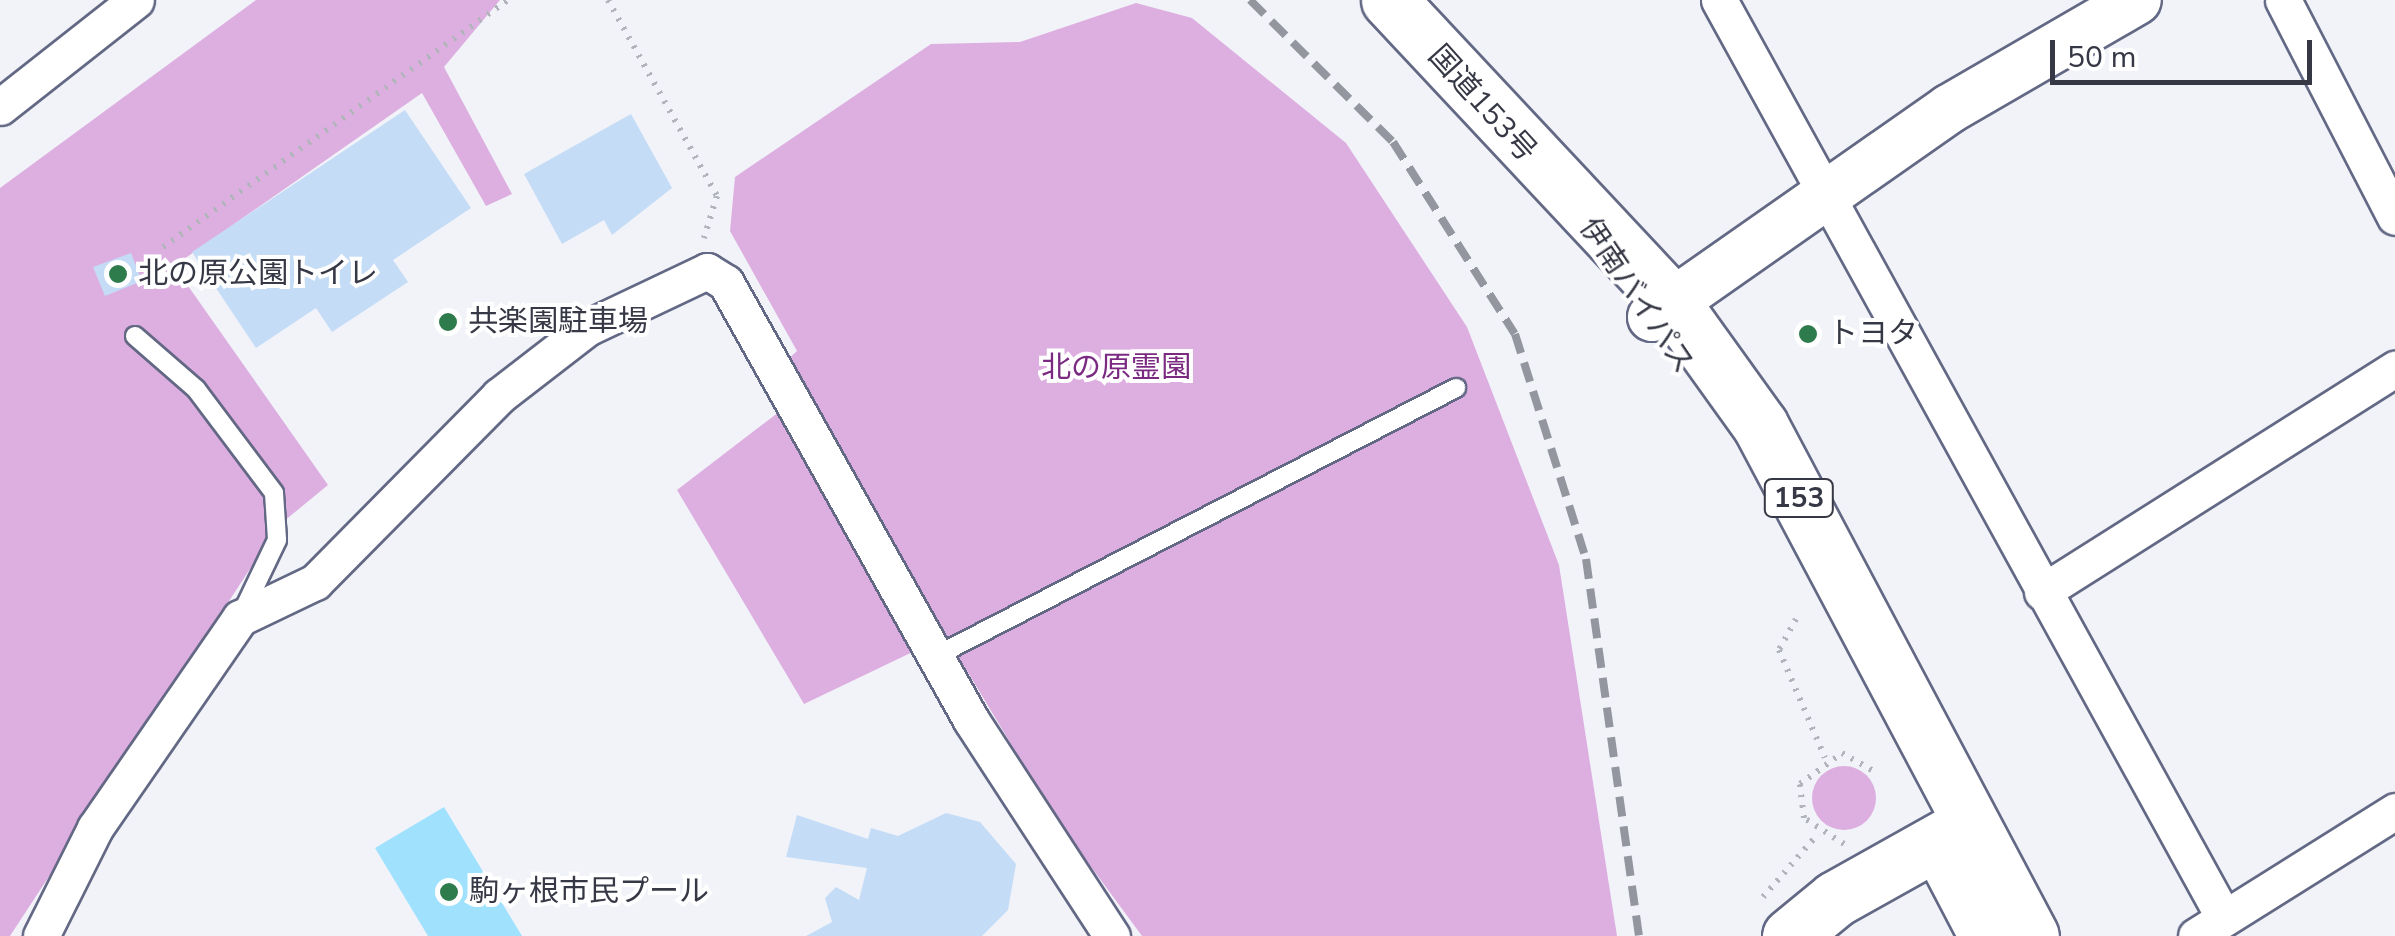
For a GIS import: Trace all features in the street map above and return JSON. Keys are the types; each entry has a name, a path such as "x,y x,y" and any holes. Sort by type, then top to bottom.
{"highway":[{"name":"国道153号","path":"1389,0 1576,208"},
{"name":"伊南バイパス","path":"1576,208 1663,310 1729,436 1954,832 2031,936"},
{"name":"伊南バイパス","path":"1954,832 1987,936"},
{"path":"1771,922 1954,832"}],"street":[{"path":"0,107 136,0"},
{"path":"1719,0 1822,198 2042,592 2210,926 2395,811"},
{"path":"1663,310 1949,109 2137,0"},
{"path":"2283,0 2395,217"},
{"path":"41,936 96,828 240,618 315,582 499,396 588,328 707,270 726,283 938,655 1112,936"},
{"path":"2042,592 2395,369"}],"lane":[{"path":"134,336 196,388 274,493 277,540 240,618"},
{"path":"938,655 1456,388"}],"path":[{"path":"163,246 508,0"},
{"path":"608,0 717,196 704,237 707,270"},
{"path":"1796,619 1779,650 1825,758"},
{"path":"1818,834 1799,803 1800,784 1825,758 1842,754 1876,773"},
{"path":"1818,834 1863,840"},
{"path":"1771,922 1818,834"}],"green space":[{"path":"256,0 500,0 444,67 512,194 486,206 422,93 174,266 328,485 278,526 10,936 0,936 0,188"},
{"name":"北の原霊園","path":"1136,3 1192,18 1346,143 1467,327 1559,565 1617,936 1142,936 1058,822 946,636 804,704 677,490 801,395 783,364 797,351 730,231 735,177 931,44 1020,42"},
{"path":"1844,766 1867,775 1876,798 1867,821 1844,830 1821,821 1812,798 1821,775"}],"water":[{"name":"駒ヶ根市民プール","path":"444,807 522,936 428,936 375,848"}],"building":[{"path":"405,110 471,208 393,260 408,282 332,332 316,308 256,348 192,252"},
{"path":"631,114 672,188 612,235 604,220 562,244 524,174"},
{"name":"北の原公園トイレ","path":"131,253 142,281 105,296 93,267"},
{"path":"946,813 980,822 1016,864 1008,910 982,936 806,936 832,922 825,898 836,887 859,900 867,868 786,857 797,815 868,839 871,828 898,836"}],"railway":[{"path":"1250,0 1393,142 1515,334 1586,559 1639,936"}],"place":[{"name":"北の原公園トイレ","path":"118,274"},
{"name":"共楽園駐車場","path":"448,322"},
{"name":"トヨタ","path":"1808,334"},
{"name":"駒ヶ根市民プール","path":"449,892"}]}
